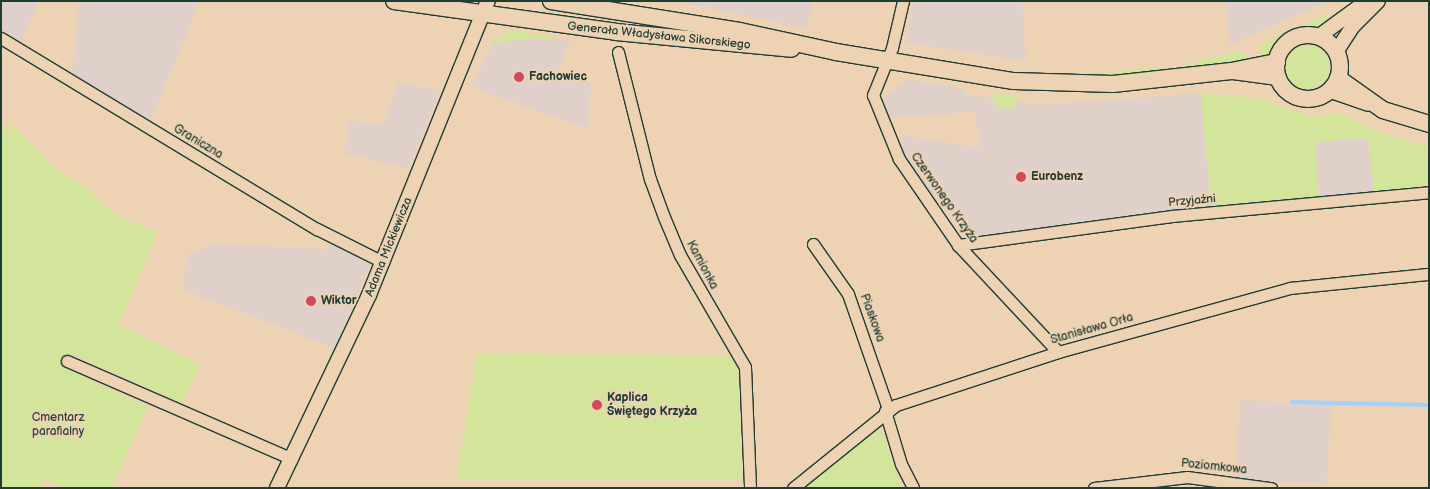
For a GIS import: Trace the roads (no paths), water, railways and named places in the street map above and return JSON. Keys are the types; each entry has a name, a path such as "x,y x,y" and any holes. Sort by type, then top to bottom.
{"main road":[{"name":"Generała Władysława Sikorskiego","path":"394,1 486,7 702,42 836,52"},
{"name":"Generała Władysława Sikorskiego","path":"551,1 777,37 836,52 981,77 1047,83 1113,84 1231,71 1277,69"},
{"path":"1296,37 1318,37 1336,52 1334,84 1322,96 1300,98 1290,94 1277,69 1280,52 1296,37"},
{"path":"1334,84 1362,104 1372,103 1429,124"}],"street":[{"path":"1318,37 1367,1"},
{"path":"1336,52 1353,26 1378,1"},
{"name":"Czerwonego Krzyża","path":"902,2 888,61 874,95 879,113 899,159 958,245 1058,352"},
{"name":"Adama Mickiewicza","path":"278,488 383,262 486,7"},
{"name":"Graniczna","path":"1,38 317,229 383,262"},
{"name":"Kamionka","path":"618,52 650,178 664,217 680,255 745,367 750,488"},
{"name":"Przyjaźni","path":"958,245 1172,216 1429,192"},
{"name":"Piaskowa","path":"814,244 848,294 887,410 901,464 914,488"},
{"name":"Stanisława Orła","path":"793,488 887,410 1058,352 1290,288 1429,274"},
{"path":"67,361 292,459"},
{"name":"Poziomkowa","path":"1094,488 1187,477 1271,488"}],"waterway":[{"path":"1292,402 1429,405"}],"place":[{"name":"Fachowiec","path":"519,77"},
{"name":"Eurobenz","path":"1021,177"},
{"name":"Wiktor","path":"311,301"},
{"name":"Kaplica Świętego Krzyża","path":"597,405"}],"park label":[{"name":"Cmentarz parafialny","path":"58,425"}]}
